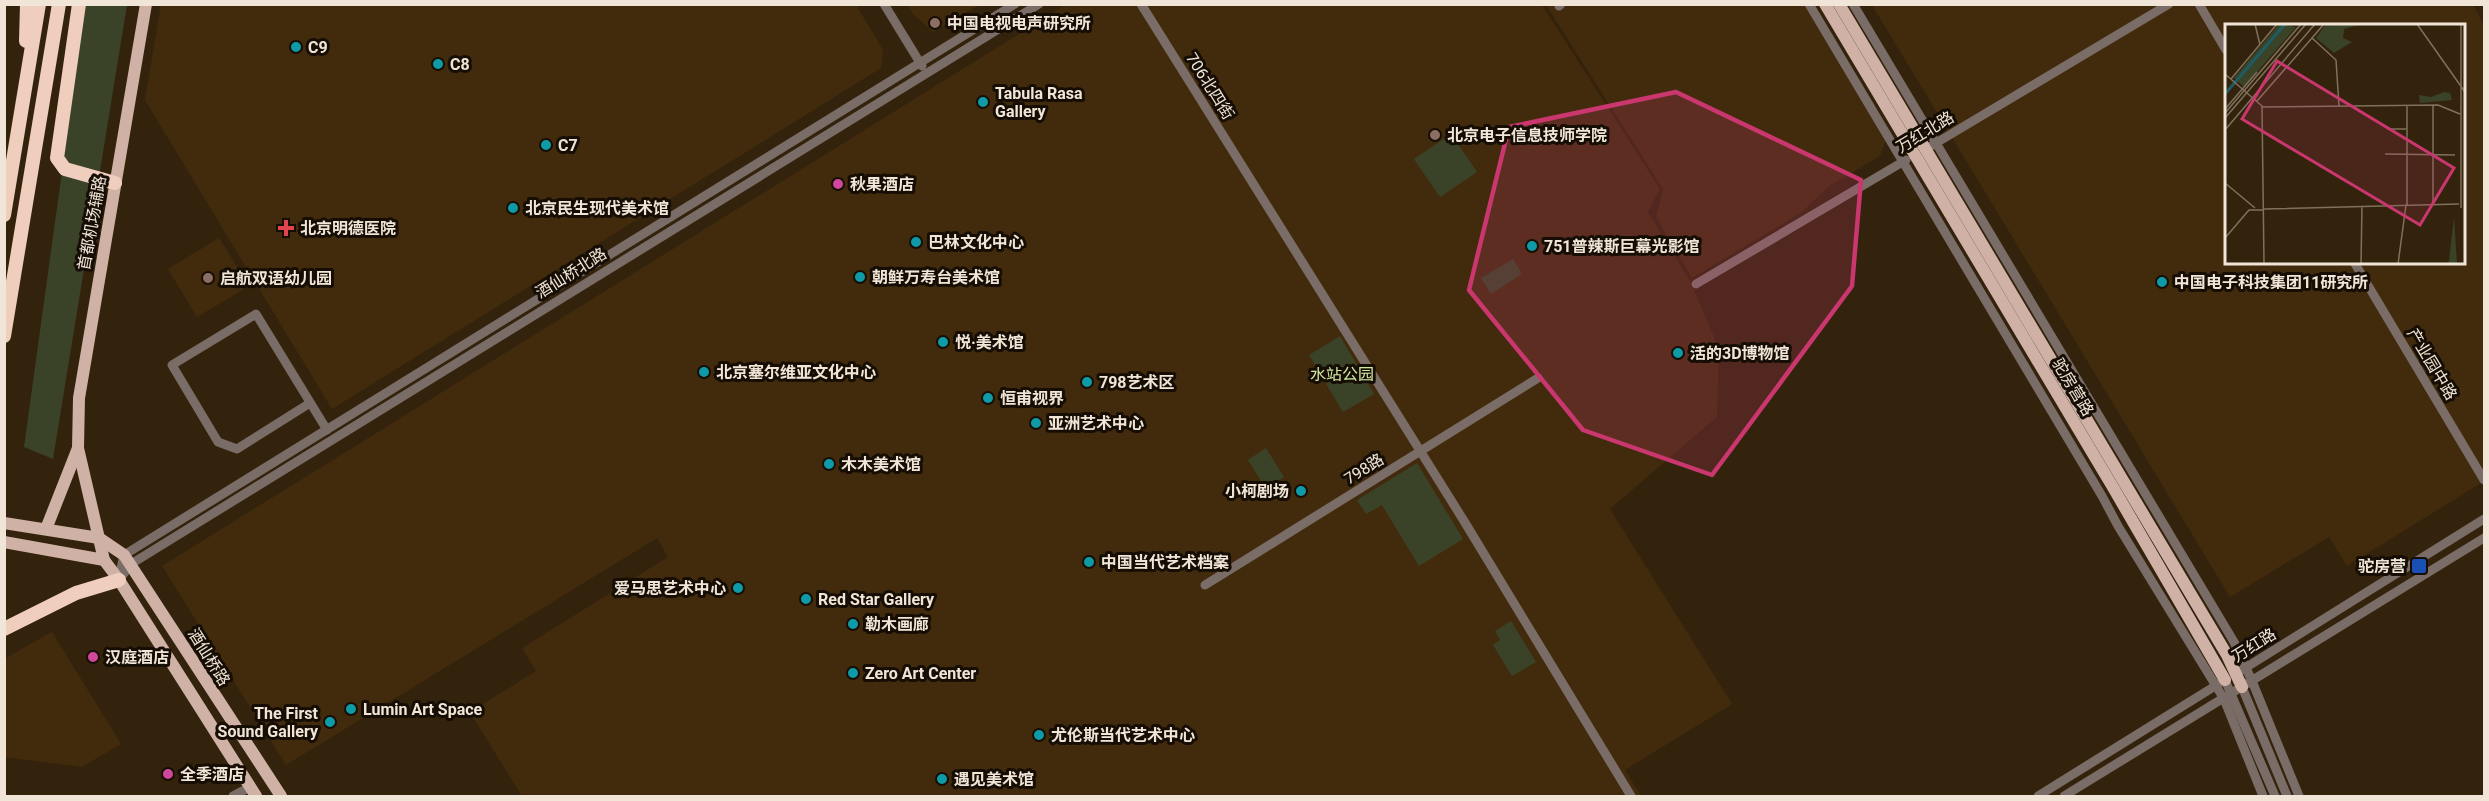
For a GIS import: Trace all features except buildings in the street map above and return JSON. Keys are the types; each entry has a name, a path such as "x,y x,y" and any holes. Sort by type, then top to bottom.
{"highway":[{"path":"24,97 27,4"},
{"path":"4,215 39,4"},
{"path":"4,336 60,4"},
{"path":"79,4 57,158 65,169 115,183"},
{"path":"4,629 76,593 119,580"}],"main road":[{"name":"首都机场辅路","path":"78,448 79,398 146,4"},
{"name":"驼房营路","path":"1825,4 1925,149"},
{"name":"驼房营路","path":"1839,4 2227,655 2231,677 2237,690"},
{"path":"46,529 78,448"},
{"path":"78,448 104,561 119,580 253,792"},
{"path":"4,524 99,538 128,559"},
{"path":"4,542 104,561"},
{"name":"酒仙桥路","path":"128,559 281,796"}],"street":[{"path":"884,4 926,74"},
{"name":"酒仙桥北路","path":"128,559 327,430 1015,4"},
{"name":"酒仙桥北路","path":"128,559 1039,4"},
{"name":"706北四街","path":"1142,4 1631,796"},
{"path":"1809,4 2118,526 2231,677 2299,796"},
{"path":"1853,4 1925,149"},
{"name":"万红北路","path":"1696,284 2169,4"},
{"path":"2199,4 2225,48"},
{"name":"产业园中路","path":"2355,264 2484,480"},
{"path":"310,403 237,449 218,442 172,365 256,314 327,430"},
{"name":"798路","path":"1205,585 1538,378"},
{"name":"万红路","path":"2038,796 2484,519"},
{"name":"万红路","path":"2064,796 2484,538"},
{"path":"119,580 128,559"},
{"path":"2237,690 2263,796"},
{"name":"驼房营路","path":"2237,690 2275,796"},
{"name":"驼房营路","path":"2237,690 2287,796"},
{"path":"233,796 253,792"}],"highlighted area":[{"path":"1676,92 1861,180 1852,286 1712,475 1583,430 1469,290 1509,127"}],"shaded area":[{"path":"161,5 856,5 883,50 881,68 332,409 145,100"},
{"name":"中国电视电声研究所","path":"908,5 979,5 933,32 913,14"},
{"name":"798艺术区","path":"1066,5 1542,5 1660,189 1648,212 1690,281 1719,348 1717,417 1610,509 1732,704 1625,770 1641,796 522,796 470,712 536,671 522,648 668,557 657,538 286,765 162,566"},
{"path":"1546,5 1807,5 1887,137 1880,156 1828,187 1801,213 1692,278 1656,217 1663,189"},
{"path":"1872,5 2473,5 2484,25 2484,481 2347,566 2329,537 2230,597"},
{"name":"启航双语幼儿园","path":"219,238 249,286 197,317 168,269"},
{"path":"52,632 121,744 82,767 5,757 6,658"}],"green space":[{"path":"85,5 127,5 53,459 24,447"},
{"path":"1451,134 1477,172 1440,197 1414,159"},
{"path":"1513,259 1522,274 1491,294 1481,278"},
{"name":"水站公园","path":"1340,336 1374,394 1343,412 1309,355"},
{"path":"1266,448 1284,477 1266,489 1248,460"},
{"path":"1417,463 1463,539 1419,566 1382,505 1366,514 1357,500"},
{"path":"1511,621 1536,662 1512,676 1493,645 1500,640 1495,631"}],"place":[{"name":"中国电视电声研究所","path":"935,23"},
{"name":"C9","path":"296,47"},
{"name":"C8","path":"438,64"},
{"name":"Tabula Rasa Gallery","path":"983,102"},
{"name":"北京电子信息技师学院","path":"1435,135"},
{"name":"C7","path":"546,145"},
{"name":"秋果酒店","path":"838,184"},
{"name":"北京民生现代美术馆","path":"513,208"},
{"name":"北京明德医院","path":"286,228"},
{"name":"巴林文化中心","path":"916,242"},
{"name":"751普辣斯巨幕光影馆","path":"1532,246"},
{"name":"朝鲜万寿台美术馆","path":"860,277"},
{"name":"启航双语幼儿园","path":"208,278"},
{"name":"中国电子科技集团11研究所","path":"2162,282"},
{"name":"悦·美术馆","path":"943,342"},
{"name":"活的3D博物馆","path":"1678,353"},
{"name":"北京塞尔维亚文化中心","path":"704,372"},
{"name":"798艺术区","path":"1087,382"},
{"name":"恒甫视界","path":"988,398"},
{"name":"亚洲艺术中心","path":"1036,423"},
{"name":"木木美术馆","path":"829,464"},
{"name":"小柯剧场","path":"1301,491"},
{"name":"中国当代艺术档案","path":"1089,562"},
{"name":"驼房营","path":"2419,566"},
{"name":"爱马思艺术中心","path":"738,588"},
{"name":"Red Star Gallery","path":"806,599"},
{"name":"勒木画廊","path":"853,624"},
{"name":"汉庭酒店","path":"93,657"},
{"name":"Zero Art Center","path":"853,673"},
{"name":"Lumin Art Space","path":"351,709"},
{"name":"The First Sound Gallery","path":"330,722"},
{"name":"尤伦斯当代艺术中心","path":"1039,735"},
{"name":"全季酒店","path":"168,774"},
{"name":"遇见美术馆","path":"942,779"}]}
